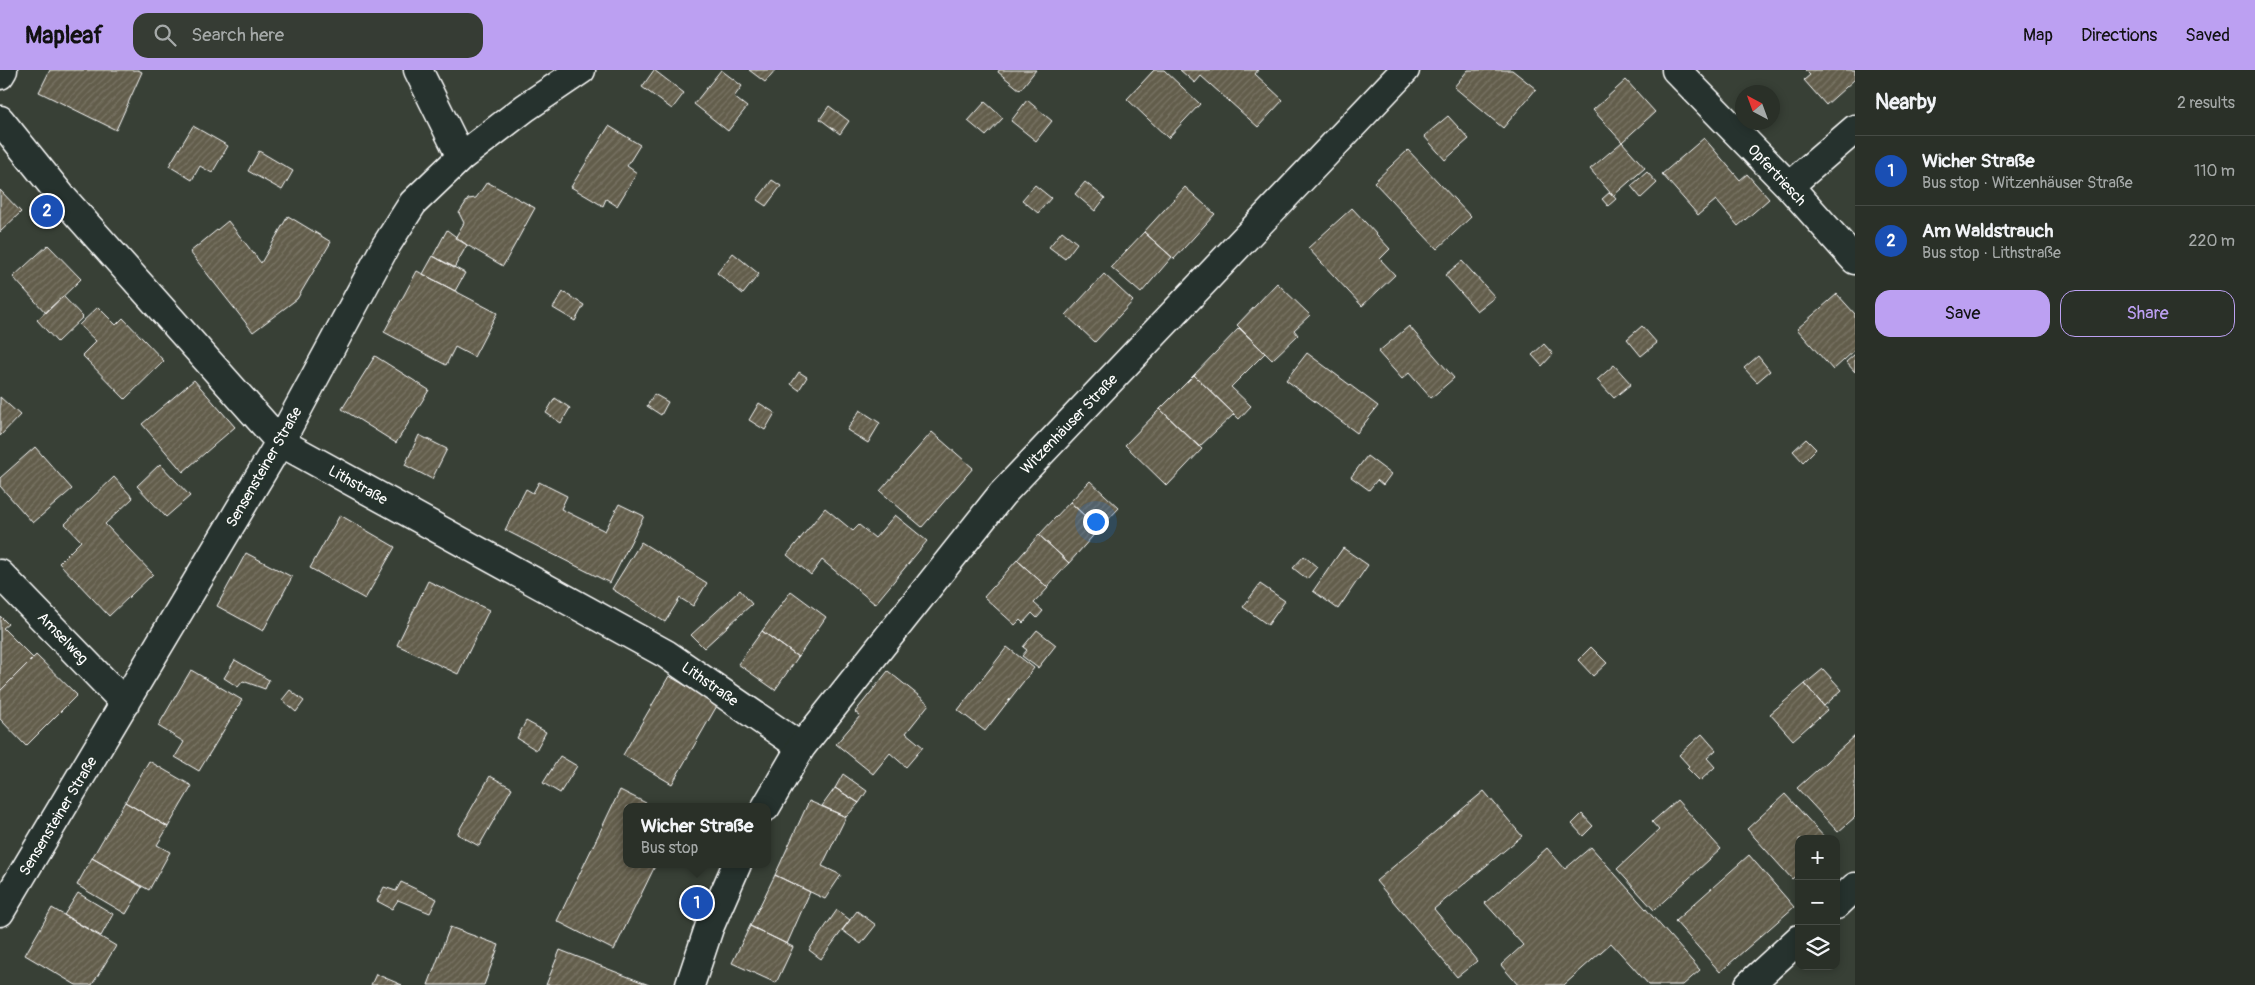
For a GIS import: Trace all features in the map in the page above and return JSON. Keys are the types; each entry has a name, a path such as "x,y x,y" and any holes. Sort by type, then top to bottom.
{"street":[{"path":"0,74 3,70"},
{"path":"418,70 461,158"},
{"name":"Sensensteiner Straße","path":"0,912 280,442 385,247 413,203 461,158 525,108 581,70"},
{"name":"Witzenhäuser Straße","path":"768,803 801,747 1002,494 1405,70"},
{"name":"Opfertriesch","path":"1676,70 1789,186 1855,260"},
{"name":"Lithstraße","path":"0,120 62,197 280,442 666,654 801,747"},
{"path":"1789,186 1855,129"},
{"name":"Amselweg","path":"0,574 125,703"},
{"path":"690,985 709,928 735,868"},
{"path":"1840,901 1855,887"},
{"path":"1749,985 1795,943"}],"building":[{"path":"50,70 138,70 142,72 116,130 39,92"},
{"path":"654,70 684,93 672,109 642,87"},
{"path":"721,70 742,86 734,97 747,107 728,131 694,104"},
{"path":"749,70 775,70 765,82"},
{"path":"999,70 1036,70 1020,90 998,72"},
{"path":"1154,70 1164,70 1200,104 1168,138 1127,99"},
{"path":"1180,70 1258,70 1255,74 1283,100 1258,127 1201,76 1195,83"},
{"path":"1468,70 1512,70 1536,89 1503,128 1454,87"},
{"path":"1805,70 1855,70 1855,79 1826,105 1804,80 1810,75"},
{"path":"1626,80 1655,112 1622,142 1593,110"},
{"path":"1027,100 1052,121 1036,141 1011,121"},
{"path":"985,102 1003,118 986,136 968,121"},
{"path":"829,106 849,121 840,134 820,119"},
{"path":"1448,116 1469,139 1445,160 1424,136"},
{"path":"193,126 228,146 212,173 200,166 192,180 169,166"},
{"path":"609,126 640,145 627,166 637,173 617,206 606,199 603,206 571,187"},
{"path":"1704,138 1740,180 1747,174 1769,199 1738,226 1716,200 1698,215 1662,174"},
{"path":"1622,142 1645,168 1613,196 1590,169"},
{"path":"1408,150 1471,217 1437,249 1374,182"},
{"path":"259,151 293,171 282,190 248,171"},
{"path":"1647,172 1657,183 1641,198 1631,186"},
{"path":"772,180 781,186 766,206 757,200"},
{"path":"487,182 535,208 503,266 455,238 464,223 459,213 468,199 476,198"},
{"path":"1085,182 1105,198 1095,211 1075,194"},
{"path":"1035,185 1051,198 1038,213 1022,200"},
{"path":"1185,187 1215,214 1174,259 1144,232"},
{"path":"0,190 21,212 0,232"},
{"path":"1610,192 1616,199 1608,206 1602,199"},
{"path":"1352,208 1390,249 1380,259 1395,275 1362,306 1308,248"},
{"path":"288,216 331,242 297,299 253,332 190,252 228,221 261,263"},
{"path":"447,230 467,245 454,268 433,256"},
{"path":"1062,231 1077,243 1065,259 1049,247"},
{"path":"1144,232 1172,257 1141,293 1111,267"},
{"path":"48,245 81,279 46,313 13,277"},
{"path":"733,253 759,274 743,294 717,273"},
{"path":"433,256 465,273 455,291 423,274"},
{"path":"1462,261 1495,297 1477,311 1445,275"},
{"path":"417,271 497,313 474,357 455,347 446,365 384,332"},
{"path":"1104,274 1133,301 1095,342 1066,315"},
{"path":"1277,283 1310,315 1294,330 1298,335 1272,360 1237,325"},
{"path":"563,292 584,305 575,321 553,308"},
{"path":"1837,294 1855,314 1855,350 1833,370 1797,329"},
{"path":"63,296 83,317 57,342 37,320"},
{"path":"98,307 116,325 123,318 164,361 125,399 82,355 96,341 79,325"},
{"path":"1409,326 1454,378 1431,398 1409,373 1402,379 1378,352"},
{"path":"1642,326 1657,343 1641,356 1627,339"},
{"path":"1239,328 1265,353 1231,387 1251,406 1239,419 1194,375"},
{"path":"1544,344 1553,354 1542,366 1532,355"},
{"path":"1307,353 1378,406 1357,433 1286,380"},
{"path":"1855,354 1855,372 1846,362"},
{"path":"375,356 429,390 396,443 342,409"},
{"path":"1758,356 1770,371 1757,382 1744,368"},
{"path":"1614,365 1631,384 1614,398 1597,380"},
{"path":"799,372 807,377 799,390 791,384"},
{"path":"1194,375 1234,414 1199,447 1160,409"},
{"path":"194,380 235,427 183,472 142,424"},
{"path":"654,394 668,402 661,415 647,406"},
{"path":"0,397 20,415 0,436"},
{"path":"555,398 570,408 561,423 546,413"},
{"path":"759,403 775,413 765,430 749,420"},
{"path":"1160,409 1202,449 1167,486 1125,445"},
{"path":"860,410 880,423 868,443 847,430"},
{"path":"932,432 973,468 922,527 880,491"},
{"path":"419,435 447,449 432,479 405,465"},
{"path":"1806,439 1816,449 1803,462 1793,451"},
{"path":"35,447 72,489 33,523 0,486 0,478"},
{"path":"1367,456 1391,474 1383,485 1377,480 1369,490 1351,477"},
{"path":"160,464 190,496 166,517 137,486"},
{"path":"114,477 133,498 105,524 153,574 109,616 59,563 81,541 65,524"},
{"path":"1090,481 1119,508 1099,529 1070,502"},
{"path":"539,482 567,496 561,509 605,531 619,504 644,516 610,583 505,530 526,489 533,493"},
{"path":"1070,502 1099,529 1069,563 1039,535"},
{"path":"825,508 853,531 859,525 875,538 895,515 927,541 875,604 822,560 811,575 787,555"},
{"path":"340,515 395,547 365,599 310,568"},
{"path":"1039,535 1069,563 1047,587 1017,560"},
{"path":"641,542 707,583 693,606 680,598 665,622 612,589"},
{"path":"1343,548 1368,565 1338,609 1313,591"},
{"path":"246,553 292,577 263,631 217,606"},
{"path":"1304,556 1317,567 1307,579 1293,568"},
{"path":"1017,560 1048,588 1034,603 1043,611 1037,618 1032,613 1023,623 1020,620 1015,625 984,597"},
{"path":"428,581 489,610 458,674 397,645"},
{"path":"1260,584 1285,601 1268,625 1243,607"},
{"path":"740,590 752,604 704,648 691,635"},
{"path":"791,591 826,617 798,657 762,631"},
{"path":"0,616 8,624 3,628 33,658 0,691"},
{"path":"1037,630 1056,645 1038,668 1022,656 1027,650 1023,647"},
{"path":"762,631 798,657 775,690 738,664"},
{"path":"1007,647 1034,668 985,731 958,710"},
{"path":"1591,647 1607,663 1593,676 1578,660"},
{"path":"36,655 77,695 26,746 0,719 0,691"},
{"path":"235,660 269,680 265,689 243,681 238,687 224,678"},
{"path":"1823,669 1842,690 1824,706 1805,684"},
{"path":"191,670 242,700 199,771 175,757 184,742 158,726"},
{"path":"888,671 929,704 906,733 923,747 906,767 890,753 873,774 836,744 860,716 855,712"},
{"path":"669,676 718,704 672,784 623,755"},
{"path":"1805,684 1827,710 1793,740 1770,714"},
{"path":"290,690 304,701 296,712 282,700"},
{"path":"526,721 546,732 536,750 517,738"},
{"path":"1702,734 1716,750 1707,758 1715,767 1700,781 1687,768 1689,766 1679,755"},
{"path":"1855,736 1855,817 1838,832 1797,788"},
{"path":"560,756 577,766 560,793 543,783"},
{"path":"149,761 192,786 168,827 125,802"},
{"path":"843,774 867,791 859,803 835,788"},
{"path":"490,776 512,788 479,846 457,834"},
{"path":"835,788 859,803 846,817 822,806"},
{"path":"620,790 646,803 623,803 623,868 654,868 614,950 557,921"},
{"path":"1484,791 1522,836 1434,909 1477,961 1457,977 1376,881"},
{"path":"1785,794 1822,835 1795,835 1795,876 1792,879 1747,829"},
{"path":"1677,800 1721,849 1654,910 1617,869 1659,830 1652,822"},
{"path":"809,801 846,817 822,866 841,875 825,899 775,875"},
{"path":"125,802 168,827 157,845 170,852 149,890 92,858"},
{"path":"1582,814 1593,826 1583,836 1572,824"},
{"path":"1591,847 1700,970 1683,985 1649,985 1611,943 1564,985 1518,985 1501,965 1523,945 1485,903 1547,848 1565,869"},
{"path":"1749,855 1794,907 1720,972 1675,921"},
{"path":"92,858 142,887 126,914 77,885"},
{"path":"775,875 810,892 787,944 750,926"},
{"path":"401,882 437,899 430,913 398,900 392,909 377,901 384,887 396,891"},
{"path":"78,893 113,914 101,936 64,915"},
{"path":"52,908 116,946 92,985 76,985 25,955"},
{"path":"837,910 850,920 821,959 809,950"},
{"path":"857,911 876,925 861,944 842,930"},
{"path":"750,926 793,947 776,983 732,963"},
{"path":"450,927 499,945 484,985 428,985"},
{"path":"560,950 649,985 546,985"},
{"path":"376,974 402,985 371,985"}],"place":[{"name":"Am Waldstrauch","path":"47,211"},
{"name":"Wicher Straße","path":"697,903"}]}
